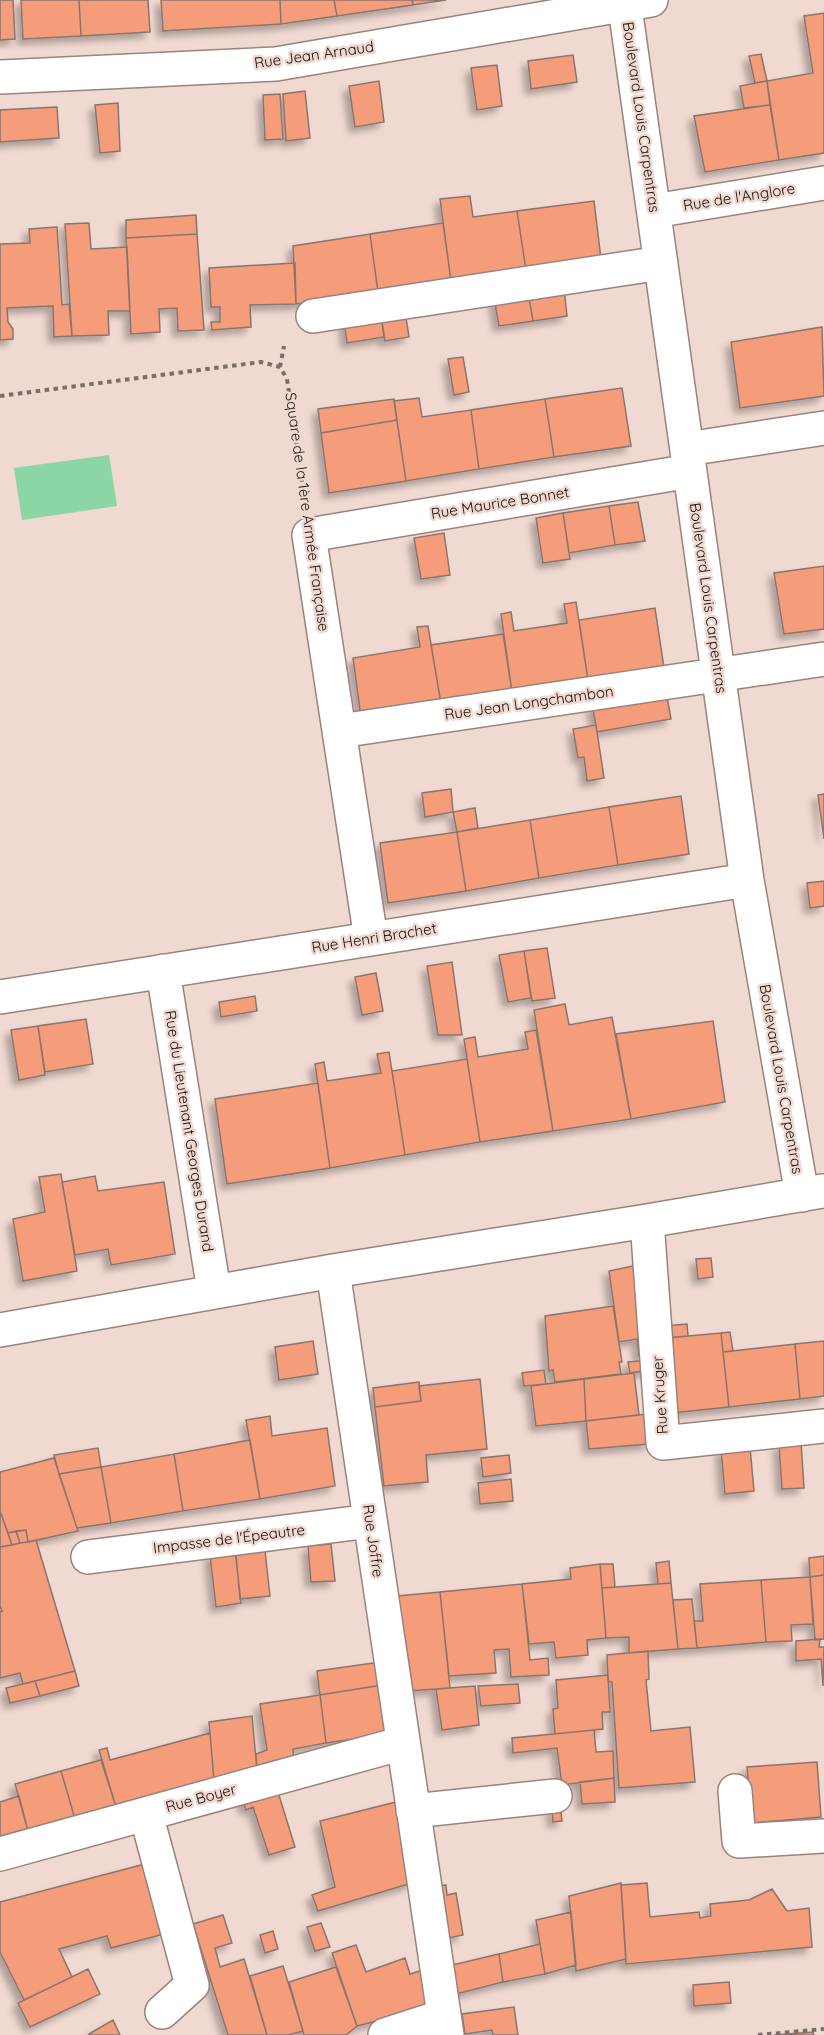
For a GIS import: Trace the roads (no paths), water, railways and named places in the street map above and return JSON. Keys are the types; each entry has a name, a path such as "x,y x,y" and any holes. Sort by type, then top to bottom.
{"street":[{"name":"Rue Jean Arnaud","path":"0,77 276,64 634,1"},
{"name":"Boulevard Louis Carpentras","path":"634,1 654,211 747,880 813,1193"},
{"name":"Rue de l'Anglore","path":"654,211 824,183"},
{"path":"313,316 661,263"},
{"name":"Rue Maurice Bonnet","path":"309,535 688,460 824,428"},
{"name":"Square de la 1ère Armée Française","path":"309,535 371,939"},
{"name":"Rue Jean Longchambon","path":"340,731 824,660"},
{"name":"Rue Henri Brachet","path":"0,997 747,880"},
{"name":"Rue du Lieutenant Georges Durand","path":"163,972 214,1291"},
{"path":"0,1330 214,1291 813,1193"},
{"name":"Rue Kruger","path":"647,1221 663,1443 824,1426"},
{"name":"Rue Joffre","path":"333,1271 445,2026 385,2035"},
{"name":"Impasse de l'Épeautre","path":"88,1557 370,1521"},
{"name":"Rue Boyer","path":"0,1854 403,1743"},
{"path":"735,1791 739,1841 824,1836"},
{"path":"413,1811 555,1796"},
{"path":"146,1814 192,1985 162,2012"}]}
